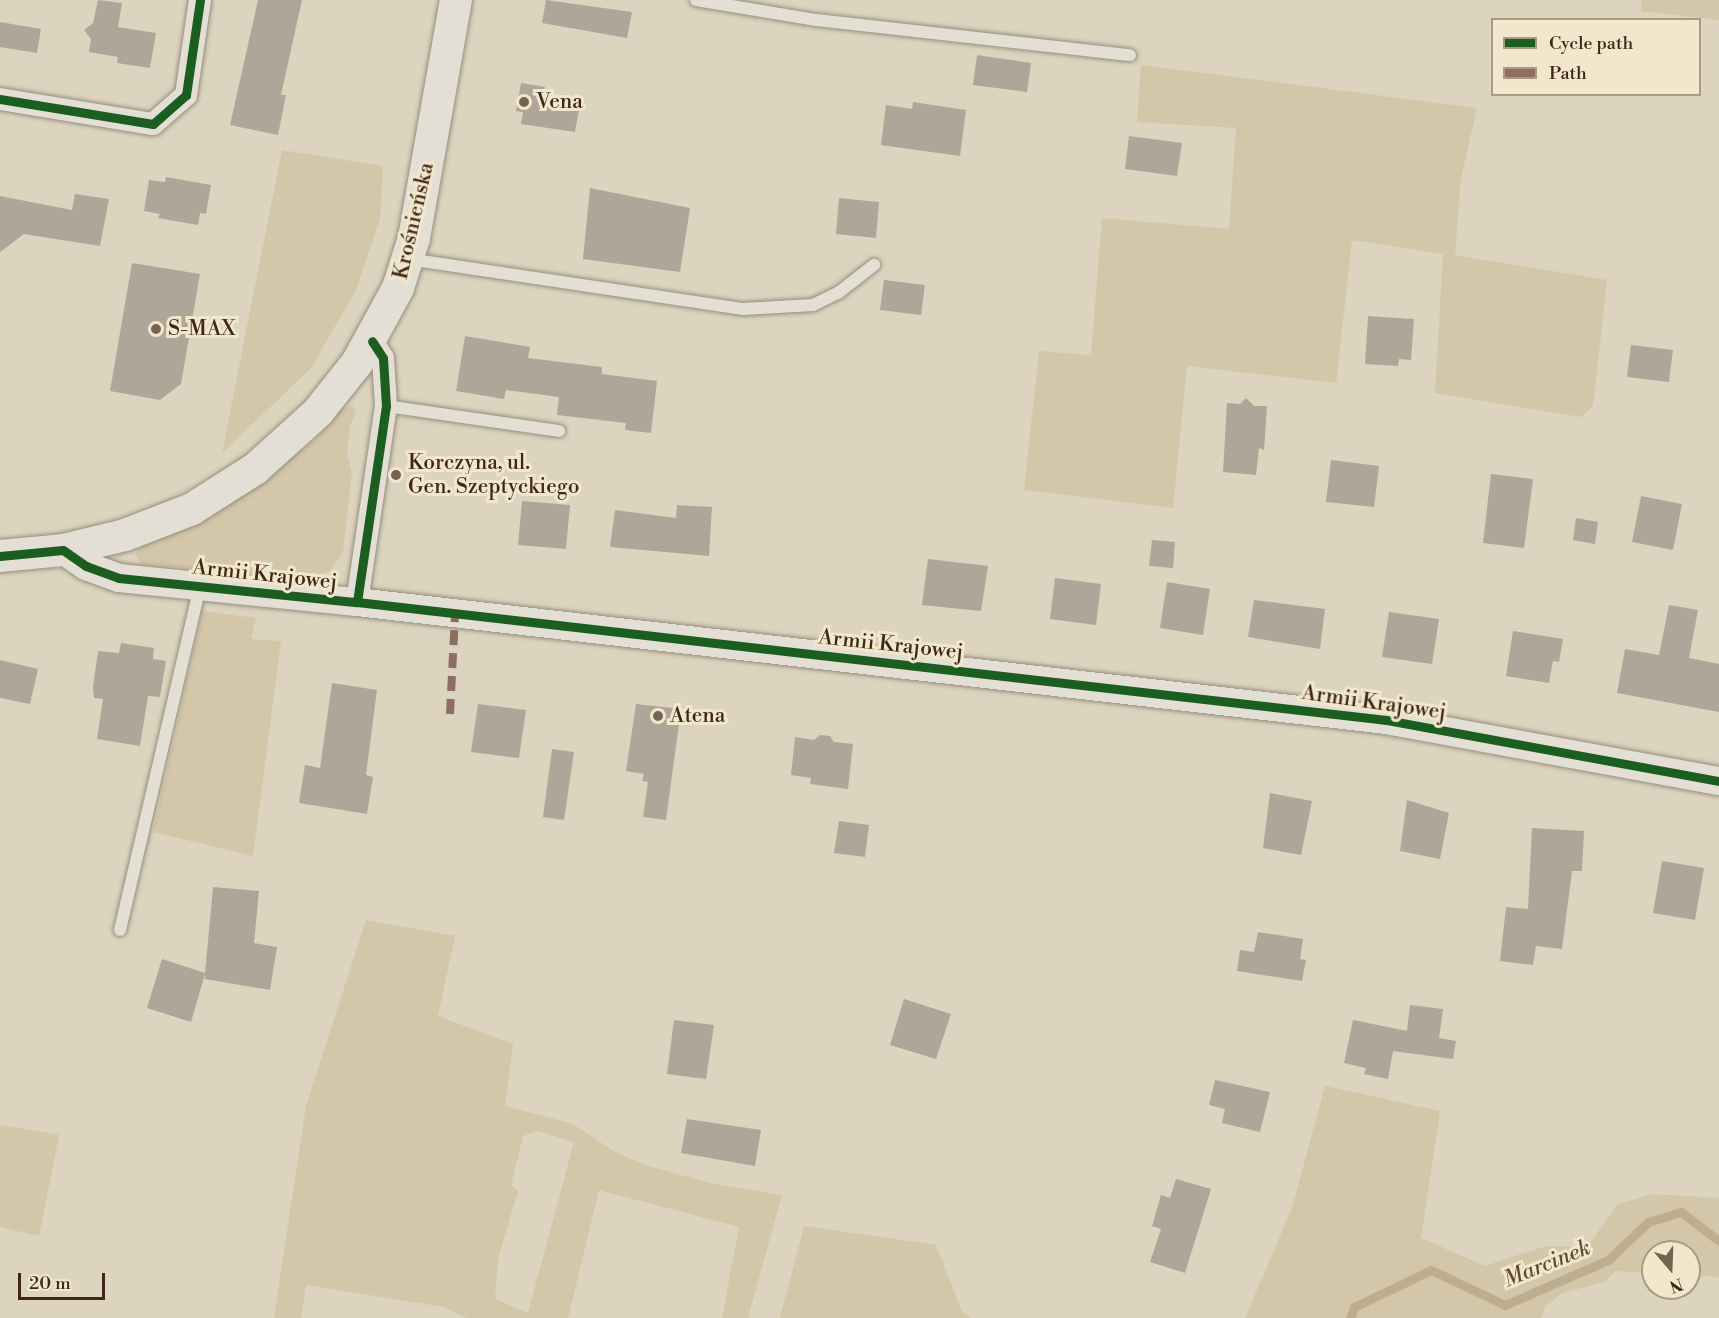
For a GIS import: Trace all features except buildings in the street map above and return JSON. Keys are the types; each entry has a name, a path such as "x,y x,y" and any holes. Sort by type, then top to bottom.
{"main road":[{"name":"Krośnieńska","path":"0,556 63,550 158,523 226,490 288,442 318,412 372,341 398,288 407,259 456,0"}],"street":[{"path":"0,99 153,124 186,95 200,0"},
{"path":"357,602 386,406 383,358 372,341"},
{"name":"Armii Krajowej","path":"63,550 86,566 119,578 357,602 1386,720 1719,781"}],"lane":[{"path":"696,0 827,22 1130,55"},
{"path":"407,259 742,309 813,305 838,293 874,265"},
{"path":"386,406 559,431"},
{"path":"120,930 200,586"}],"shaded area":[{"path":"1642,0 1719,0 1719,20 1641,11"},
{"path":"1141,65 1477,108 1461,178 1455,255 1607,280 1593,406 1581,417 1435,393 1443,254 1352,240 1336,383 1187,366 1173,508 1024,490 1039,351 1091,355 1102,218 1229,229 1236,128 1137,122"},
{"path":"282,150 383,166 380,219 356,290 311,368 222,453"},
{"path":"352,406 356,413 350,425 347,455 352,472 343,552 330,571 305,579 142,564 135,554 141,546 206,520 315,440 342,408"},
{"path":"202,611 256,618 251,639 281,641 253,856 153,832"},
{"path":"366,920 455,936 438,1016 513,1044 505,1106 573,1124 615,1152 646,1165 709,1183 782,1195 748,1318 722,1318 739,1227 599,1190 568,1318 466,1318 444,1307 306,1285 301,1318 274,1318 306,1106","holes":["538,1131 574,1142 528,1313 495,1299 498,1259 518,1191 511,1185 523,1136"]},
{"path":"1325,1086 1440,1111 1421,1238 1485,1266 1546,1246 1587,1247 1618,1204 1652,1194 1719,1198 1719,1277 1701,1276 1701,1240 1641,1240 1641,1272 1616,1271 1604,1282 1562,1293 1545,1307 1541,1318 1245,1318 1292,1208"},
{"path":"0,1125 59,1135 39,1236 0,1227"},
{"path":"804,1226 936,1245 962,1311 971,1318 780,1318"}],"waterway":[{"name":"Marcinek","path":"1350,1318 1354,1307 1431,1270 1505,1305 1608,1260 1648,1222 1681,1212 1719,1241"}],"marked path":[{"path":"450,714 455,616"}],"cycle path":[{"path":"0,99 153,124 186,95 200,0"},
{"path":"357,602 386,406 383,358 372,341"},
{"path":"0,556 63,550 86,566 119,578 357,602 1386,720 1719,781"}],"place":[{"name":"Vena","path":"524,102"},
{"name":"S-MAX","path":"156,329"},
{"name":"Korczyna, ul. Gen. Szeptyckiego","path":"396,475"},
{"name":"Atena","path":"658,716"}]}
